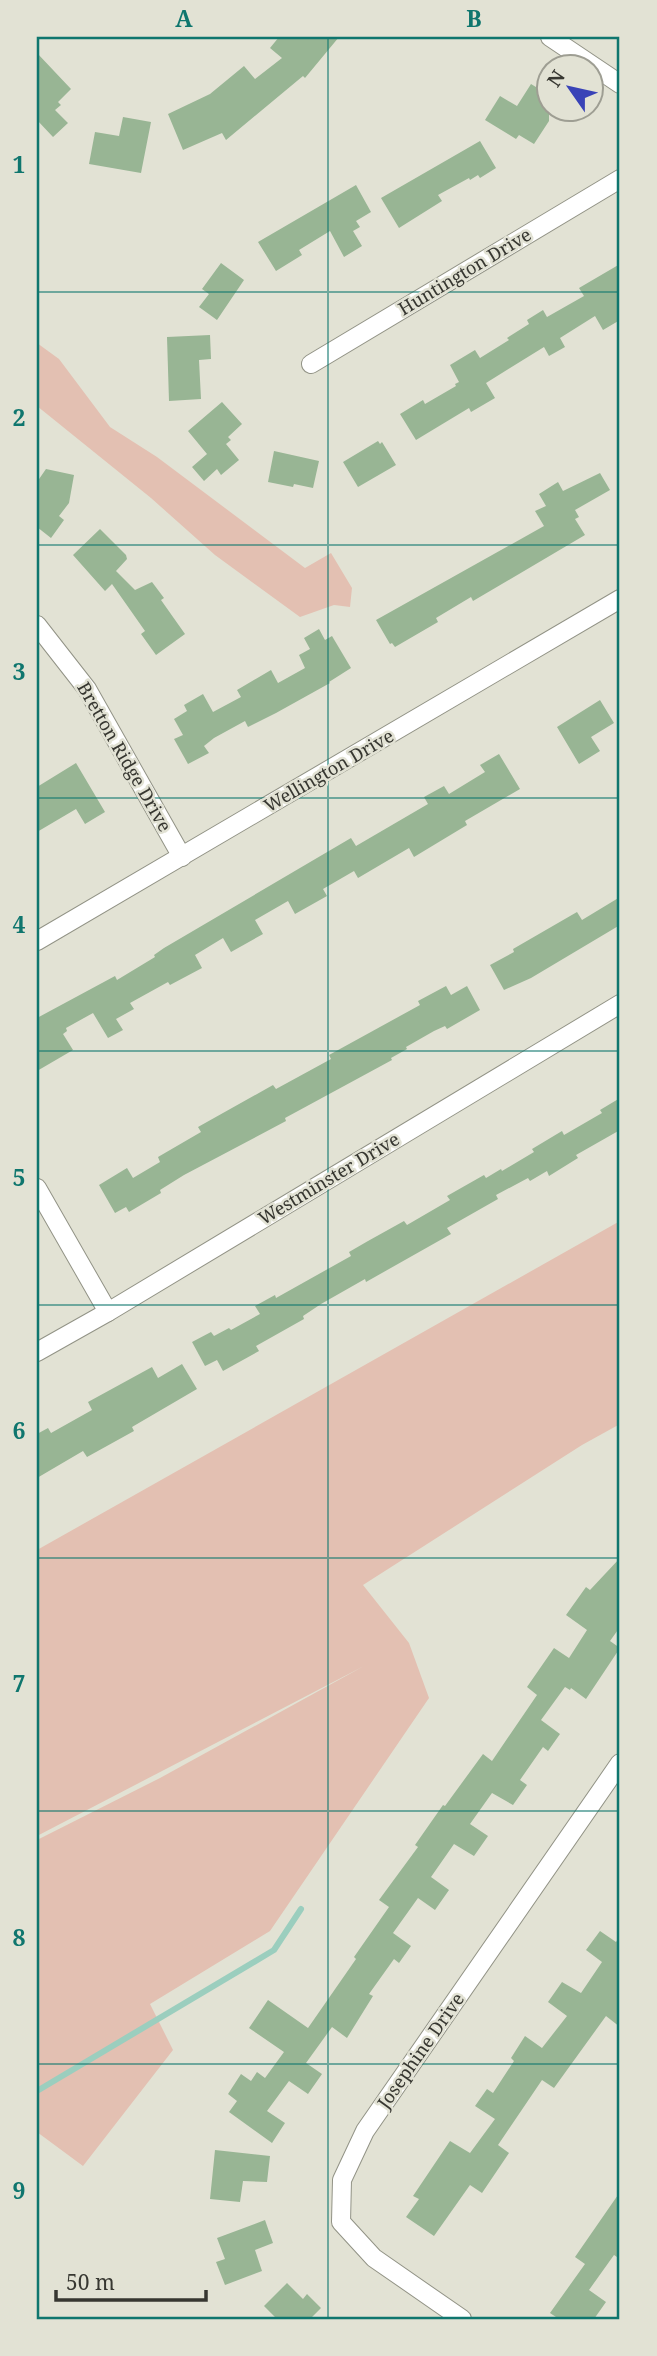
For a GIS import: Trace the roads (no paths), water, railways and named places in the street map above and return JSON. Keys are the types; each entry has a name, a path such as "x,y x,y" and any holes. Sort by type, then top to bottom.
{"street":[{"path":"550,37 620,84"},
{"name":"Huntington Drive","path":"311,364 620,179"},
{"name":"Wellington Drive","path":"37,942 620,599"},
{"name":"Bretton Ridge Drive","path":"37,625 87,689 182,857"},
{"name":"Westminster Drive","path":"37,1352 620,1004"},
{"path":"37,1188 108,1312"},
{"name":"Josephine Drive","path":"462,2319 374,2258 341,2222 342,2180 365,2131 620,1763"}],"waterway":[{"path":"37,2091 274,1950 301,1909"}]}
